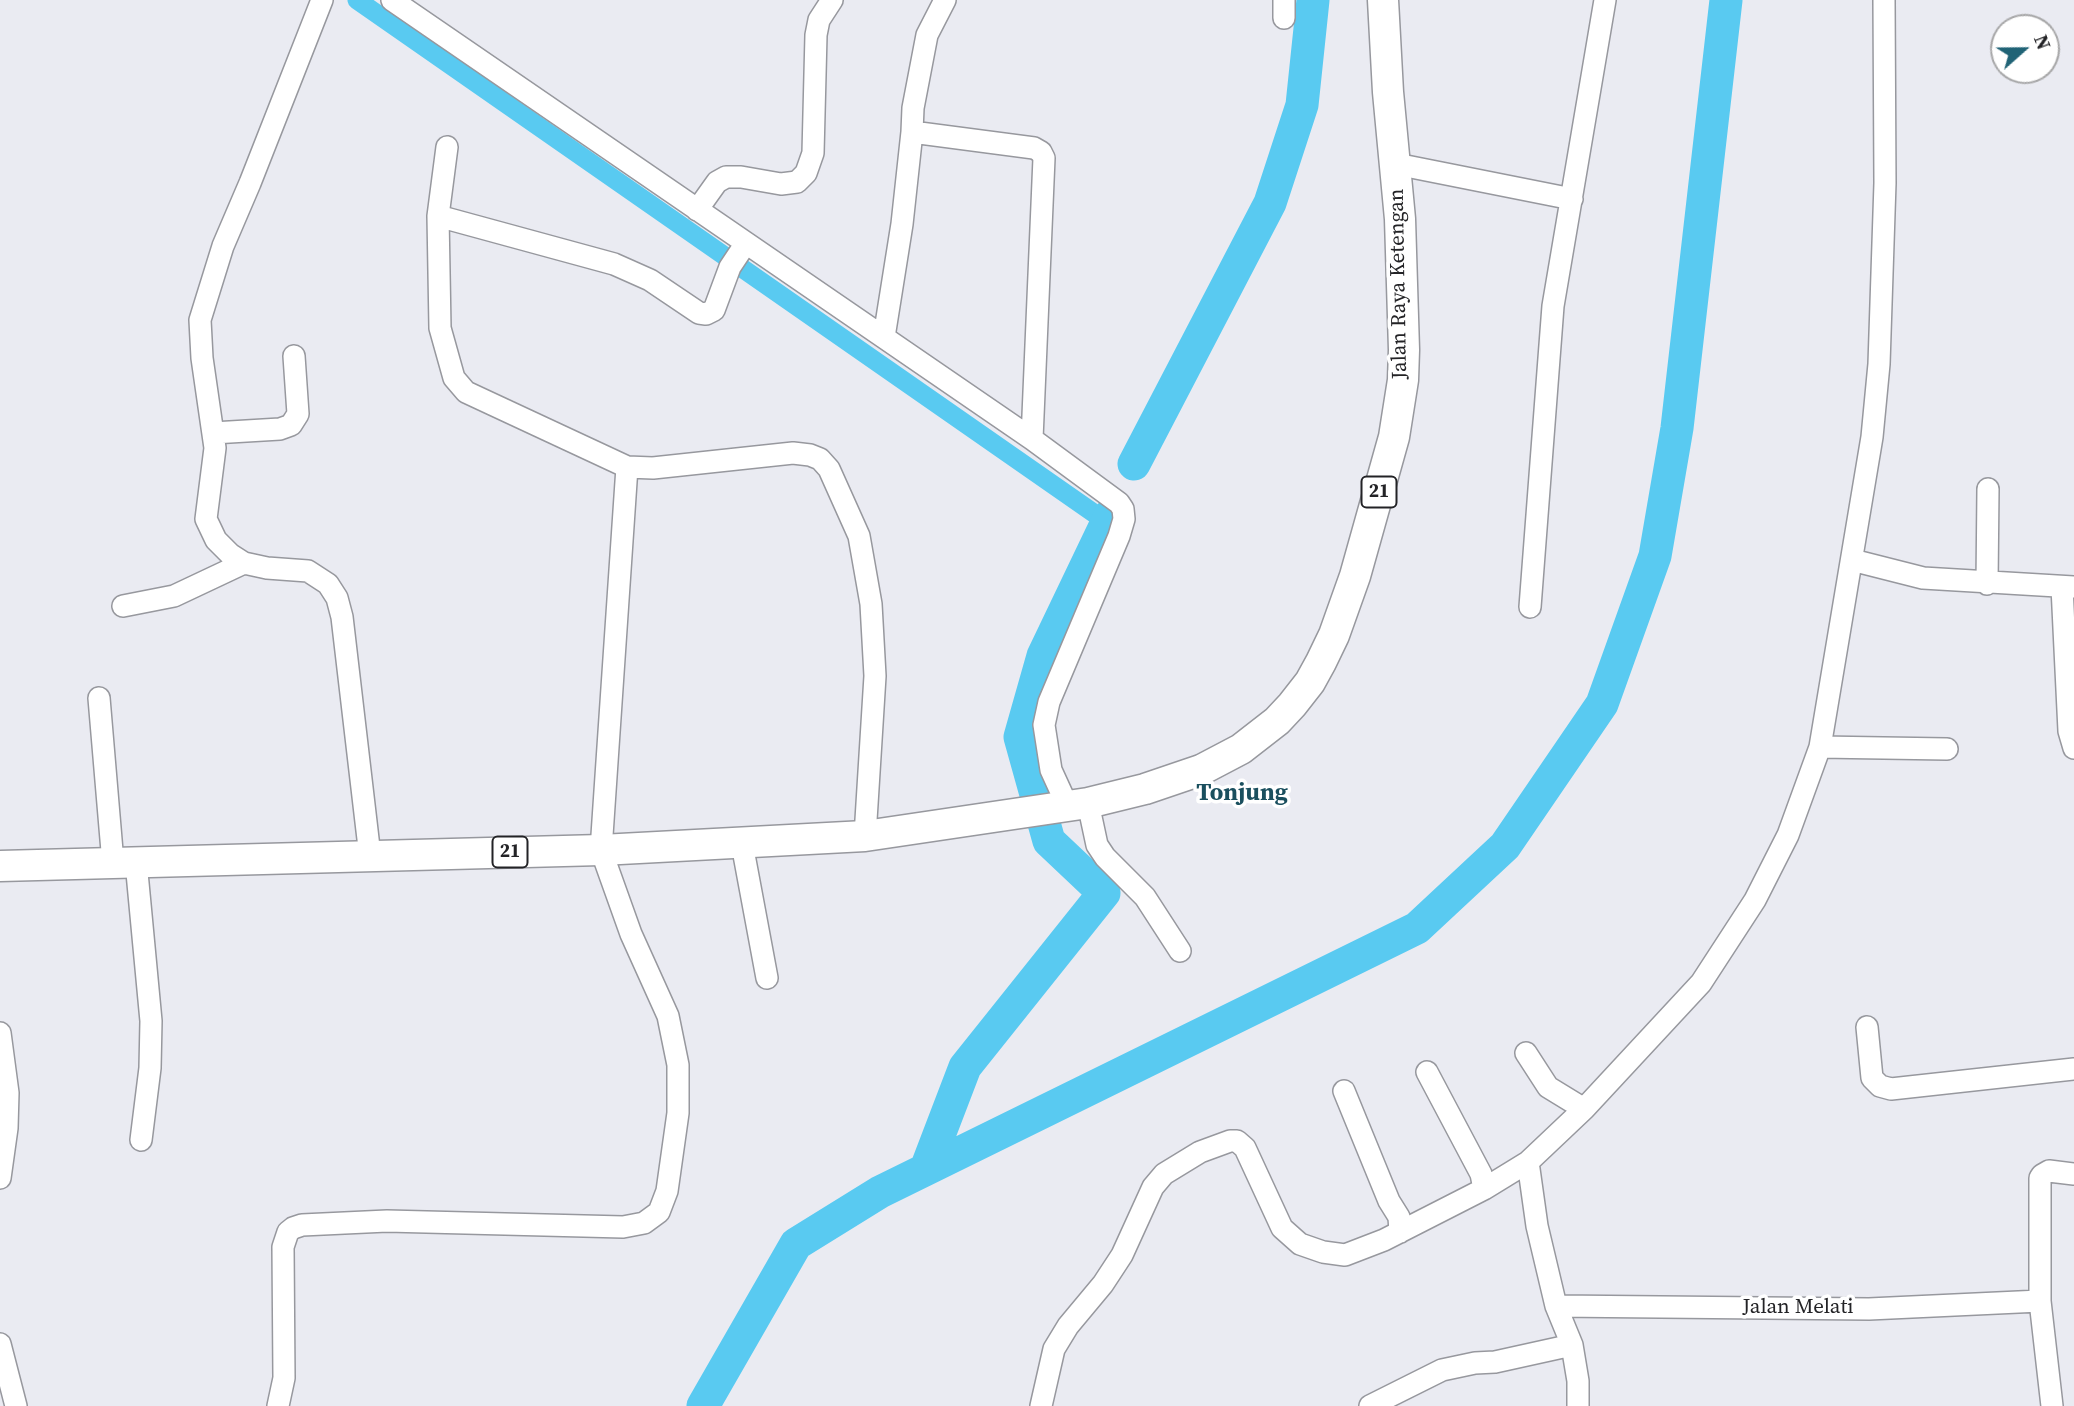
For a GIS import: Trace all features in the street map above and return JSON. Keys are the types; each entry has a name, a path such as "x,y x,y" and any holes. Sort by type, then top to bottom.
{"highway":[{"name":"Jalan Raya Ketengan","path":"1070,805 1145,789 1201,770 1241,749 1277,721 1292,705 1310,682 1334,635 1355,576 1390,450 1403,380 1400,219 1388,92 1383,0"},
{"name":"21","path":"0,866 742,844 865,836 1070,805"}],"street":[{"path":"323,0 223,246 200,320 202,358 215,447 205,519 216,540 244,563 267,568 308,571 328,584 337,598 342,617 370,856"},
{"path":"392,0 697,209 739,253 884,337 1032,439 1123,509 1124,519 1119,536 1049,702 1044,725 1051,770 1070,805 1105,857 1145,897 1180,951"},
{"path":"697,209 717,182 726,177 781,184 797,182 806,173 813,153 816,35 819,20 832,0"},
{"path":"884,337 902,224 914,108 927,35 945,0"},
{"path":"1530,607 1553,306 1605,0"},
{"path":"1041,1406 1054,1349 1068,1326 1103,1284 1122,1255 1153,1187 1164,1174 1200,1152 1230,1140 1241,1143 1282,1228 1300,1244 1345,1255 1396,1217 1479,1174 1528,1162 1576,1104 1654,1036 1700,983 1755,900 1788,835 1820,747 1872,437 1879,364 1885,183 1884,0"},
{"path":"912,132 1034,148 1041,152 1044,158 1032,439"},
{"path":"447,147 439,216 440,328 447,361 454,378 466,392 627,467 653,468 793,453 820,459 829,469 859,536 872,604 875,676 865,836"},
{"path":"1396,164 1572,199"},
{"path":"439,216 614,264 650,280 699,313 706,314 714,310 739,253"},
{"path":"213,433 280,429 290,425 298,414 294,356"},
{"path":"278,1406 284,1378 283,1247 288,1232 293,1228 302,1224 387,1221 623,1227 644,1223 659,1212 667,1191 678,1113 678,1065 668,1016 631,934 601,850 627,467"},
{"path":"1987,584 1988,489"},
{"path":"1853,560 1923,578 2068,587 2069,731 2074,748"},
{"path":"123,606 174,596 244,563"},
{"path":"99,698 151,1021 150,1068 141,1140"},
{"path":"1820,747 1947,749"},
{"path":"742,844 766,978"},
{"path":"1867,1027 1872,1078 1880,1086 1891,1089 2074,1069"},
{"path":"0,1033 8,1093 7,1128 0,1178"},
{"path":"1526,1053 1548,1087 1576,1104"},
{"path":"1427,1072 1479,1174"},
{"path":"1344,1091 1396,1217"},
{"path":"1528,1162 1537,1226 1556,1306 1572,1345 1578,1381 1578,1406"},
{"path":"2052,1406 2040,1301 2040,1178 2049,1171 2074,1174"},
{"name":"Jalan Melati","path":"1556,1306 1869,1309 2040,1301"},
{"path":"0,1344 16,1406"},
{"path":"1370,1406 1442,1370 1495,1362 1572,1345"}],"waterway":[{"path":"357,0 1108,523"},
{"path":"1134,464 1270,203 1302,105 1313,0"},
{"path":"703,1406 796,1244 880,1192 1417,928 1505,846 1602,704 1655,556 1677,428 1726,0"},
{"path":"926,1169 965,1067 1104,893 1049,841 1020,737 1043,656 1111,514"}],"district":[{"name":"Tonjung","path":"1242,794"}]}
